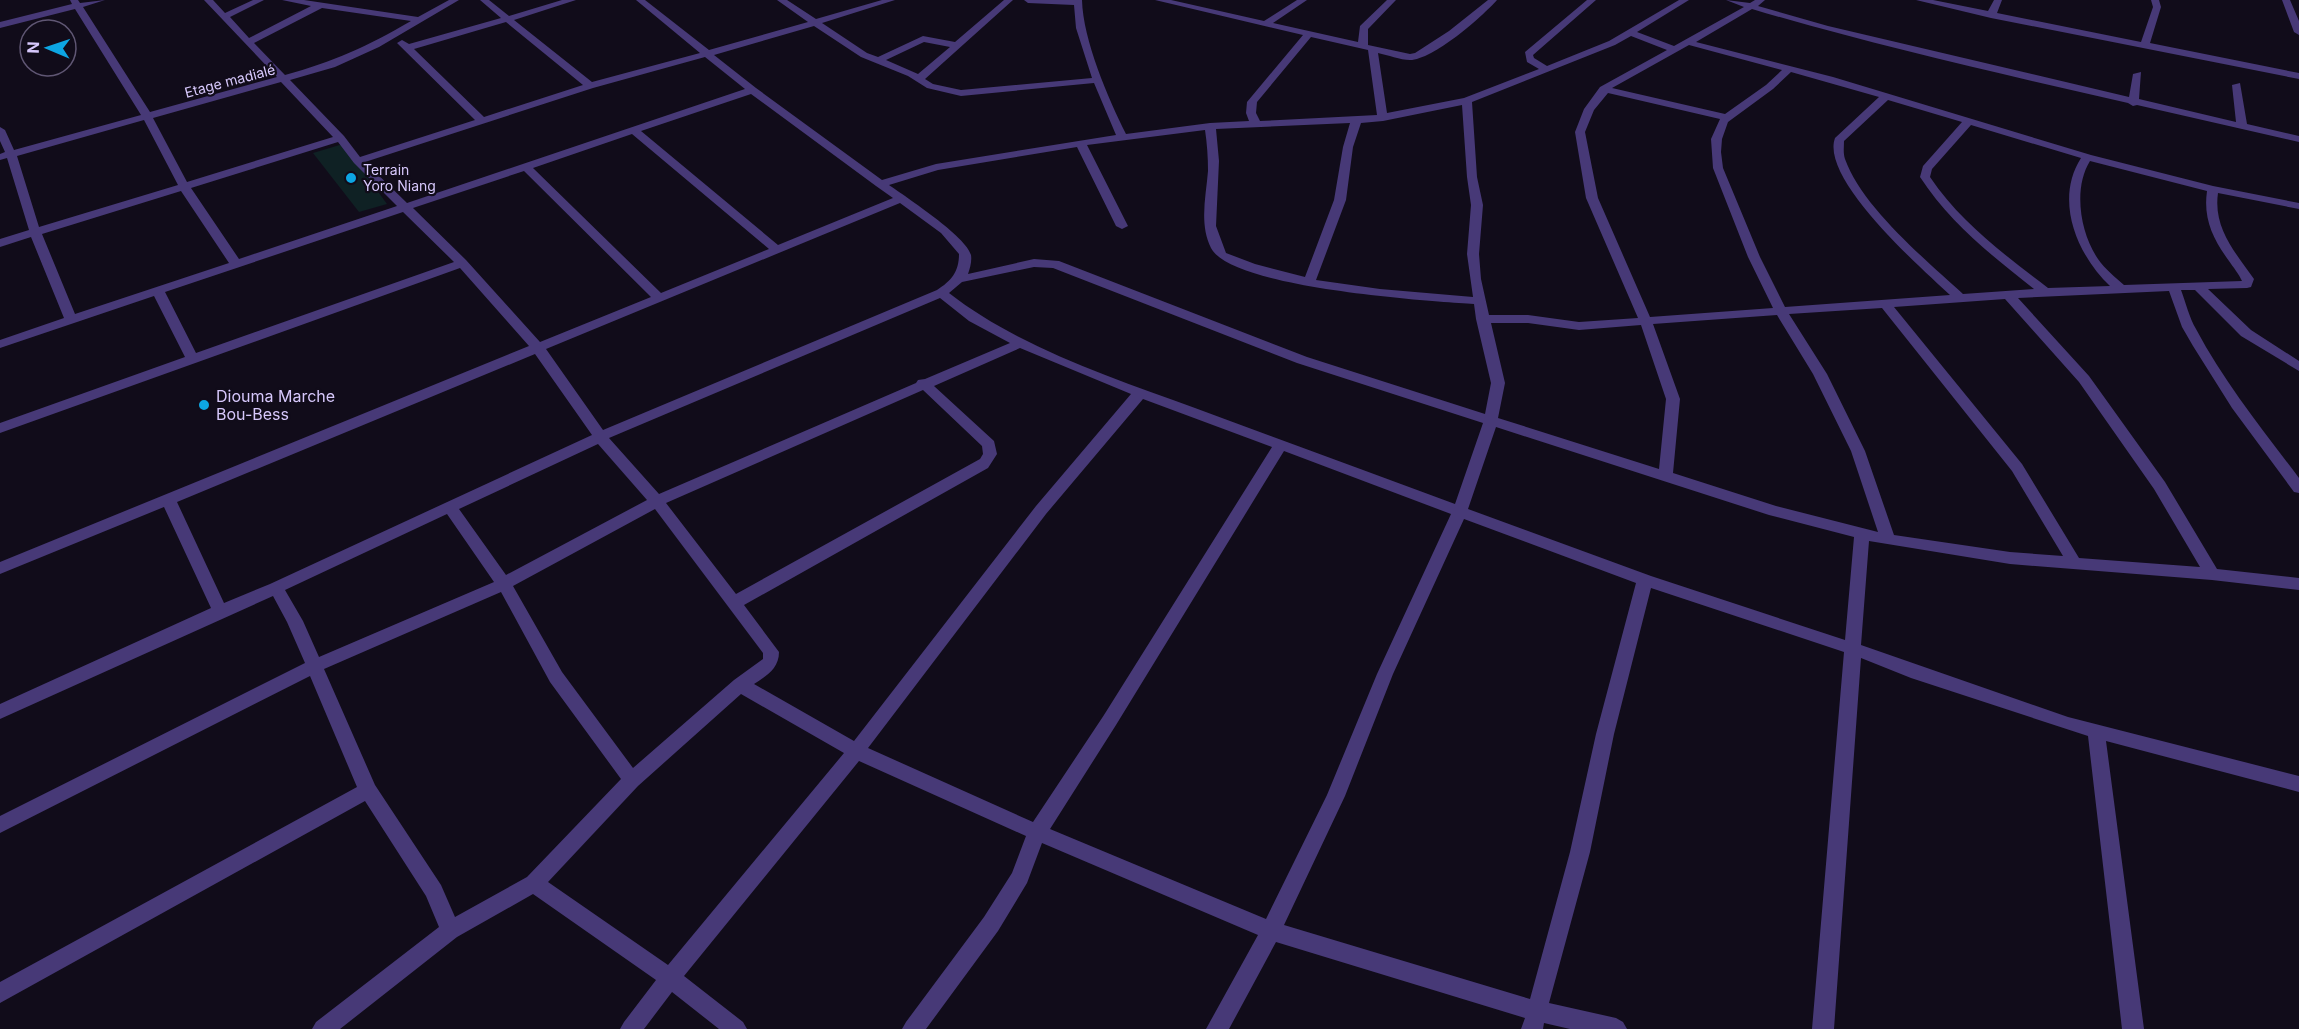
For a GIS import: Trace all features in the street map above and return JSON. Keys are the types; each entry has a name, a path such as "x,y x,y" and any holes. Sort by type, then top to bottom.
{"street":[{"path":"0,25 76,3 101,0"},
{"path":"208,0 340,138 358,161 462,263 538,348 600,437 657,501 771,652 771,660 766,667 740,685 632,780 534,883 450,930 323,1029"},
{"path":"223,16 260,0"},
{"path":"286,0 420,20"},
{"name":"Etage madialé","path":"5,156 285,80 332,65 393,36 455,0"},
{"path":"484,0 590,86"},
{"path":"407,48 572,0"},
{"path":"640,0 752,90 945,231 965,253 966,263 959,279"},
{"path":"780,0 846,45 941,90 961,93 1100,80"},
{"path":"358,161 590,86 815,24 891,0"},
{"path":"918,80 1009,0"},
{"path":"1028,0 1077,1 1080,24 1122,137"},
{"path":"1159,0 1186,2 1308,35 1410,57 1419,56 1492,0"},
{"path":"1266,24 1303,0"},
{"path":"1383,118 1363,28 1392,0"},
{"path":"1546,69 1530,60 1528,54 1592,0"},
{"path":"880,184 906,175 986,157 1122,137 1255,122 1383,118 1467,101 1612,43 1684,0"},
{"path":"1730,0 1934,55 2133,103 2299,139"},
{"path":"1665,476 1673,399 1646,322 1599,218 1586,176 1580,132 1588,109 1604,89 1761,0"},
{"path":"1920,0 2299,76"},
{"path":"1991,15 1998,0"},
{"path":"2145,45 2157,7 2155,0"},
{"path":"2286,0 2299,33"},
{"path":"76,3 148,117 184,186 236,264"},
{"path":"248,42 321,5"},
{"path":"1632,33 1674,49"},
{"path":"1255,122 1251,113 1252,102 1308,35"},
{"path":"393,36 482,121"},
{"path":"878,61 923,39 959,46"},
{"path":"1686,42 1886,96 2087,157 2213,189 2299,206"},
{"path":"1787,70 1773,85 1725,117 1718,131 1716,154 1718,168 1754,257 1781,311 1820,374 1858,450 1888,540"},
{"path":"2133,103 2138,74"},
{"path":"2237,85 2242,127"},
{"path":"1604,89 1725,117"},
{"path":"0,344 752,90"},
{"path":"1886,96 1839,140 1836,149 1839,160 1844,173 1867,205 1960,298"},
{"path":"1217,1029 1271,931 1336,796 1385,675 1460,510 1491,421 1498,383 1482,319 1473,254 1477,205 1472,177 1467,101"},
{"path":"1309,282 1340,200 1348,147 1356,120"},
{"path":"1969,121 1927,168 1925,177 1940,200 1976,237 2045,292"},
{"path":"1210,126 1213,172 1209,205 1211,226 1218,252 1229,259 1266,272 1309,282 1406,295 1479,301"},
{"path":"0,129 5,156 71,320"},
{"path":"634,130 777,250"},
{"path":"0,243 340,138"},
{"path":"1081,143 1122,226"},
{"path":"2087,157 2079,166 2076,177 2075,206 2078,220 2088,252 2097,266 2119,287"},
{"path":"525,166 662,299"},
{"path":"1482,319 1528,319 1579,326 2119,287 2174,288 2243,285 2249,282 2213,226 2209,206 2213,189"},
{"path":"0,568 662,299 901,199"},
{"path":"0,428 462,263"},
{"path":"0,712 220,611 276,588 600,437 941,293 959,279 1034,263 1055,264 1302,360 1774,511 1888,540 2010,558 2212,574 2299,584"},
{"path":"2199,287 2246,333 2299,367"},
{"path":"2174,288 2188,327 2199,346 2237,405 2299,488"},
{"path":"158,291 192,359"},
{"path":"941,293 973,318 1020,343 1140,393 1645,580 2096,732 2299,784"},
{"path":"2009,295 2084,379 2160,486 2212,574"},
{"path":"1885,303 1906,333 2009,456 2036,494 2075,564"},
{"path":"0,825 71,787 313,667 504,584 657,501 923,383 1020,343"},
{"path":"734,603 980,467 989,458 992,450 989,444 923,383"},
{"path":"631,1029 856,751 1041,510 1140,393"},
{"path":"913,1029 991,924 1020,877 1037,832 1110,720 1280,446"},
{"path":"168,499 220,611"},
{"path":"449,506 504,584 556,677 632,780"},
{"path":"1823,1029 1862,533"},
{"path":"1534,1020 1580,852 1605,734 1645,580"},
{"path":"276,588 295,621 368,790 434,891 450,930"},
{"path":"740,685 856,751 1037,832 1271,931 1534,1020 1616,1029"},
{"path":"2096,732 2133,1029"},
{"path":"0,993 368,790"},
{"path":"534,883 670,978 736,1029"}],"shaded area":[{"name":"Terrain Yoro Niang","path":"343,144 387,204 359,212 313,153"}],"place":[{"name":"Terrain Yoro Niang","path":"351,178"},
{"name":"Diouma Marche Bou-Bess","path":"204,405"}]}
